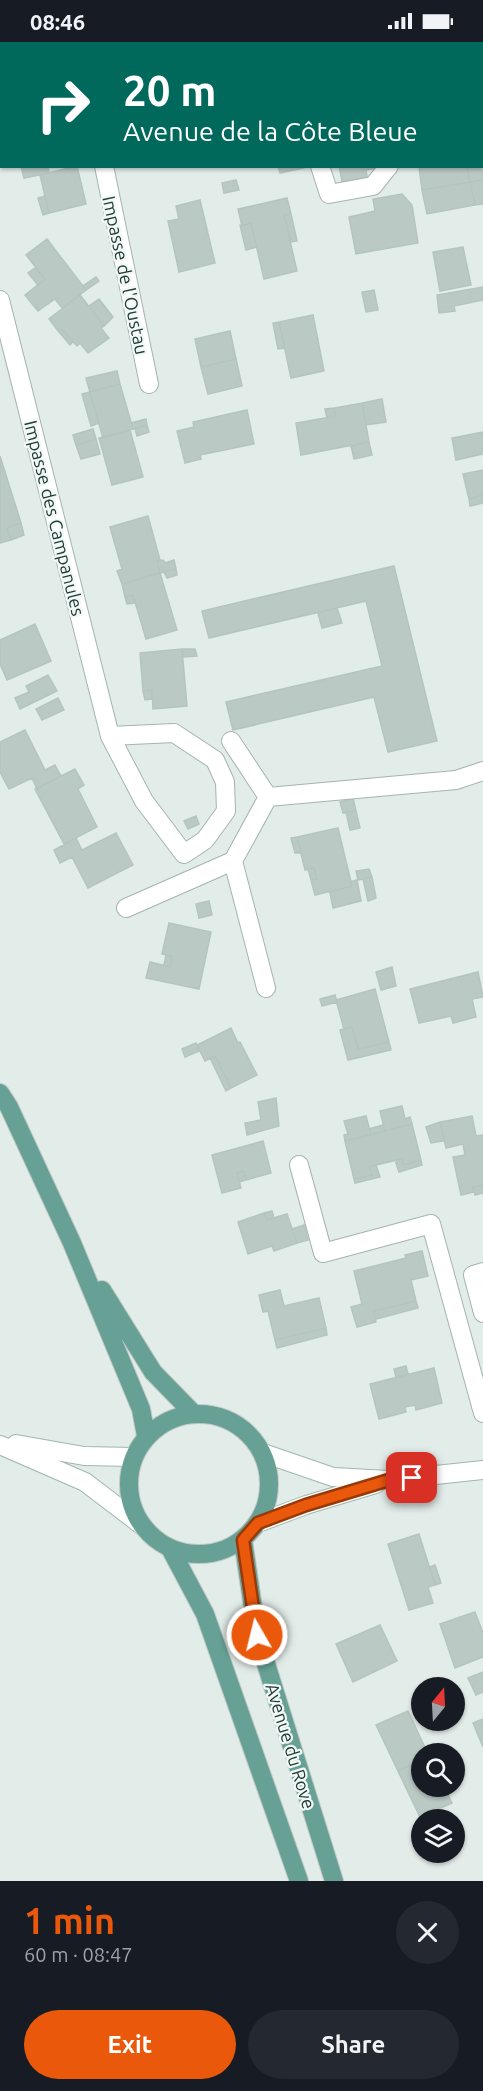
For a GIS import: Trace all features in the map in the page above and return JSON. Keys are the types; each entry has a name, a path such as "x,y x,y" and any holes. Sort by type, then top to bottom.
{"main road":[{"path":"0,1093 9,1107 72,1243 141,1409 146,1436"},
{"path":"72,1243 153,1372 193,1413"},
{"path":"193,1413 221,1417 246,1431 263,1453 270,1480 267,1502 258,1523 243,1540 221,1552 196,1555 171,1550 154,1539 140,1524 130,1503 128,1479 133,1457 146,1436 166,1421 193,1413"},
{"name":"Avenue du Rove","path":"243,1540 257,1635 334,1881"},
{"path":"171,1550 205,1614 300,1881"}],"street":[{"name":"Impasse de l'Oustau","path":"104,168 149,384"},
{"path":"321,168 328,194 373,186 387,168"},
{"name":"Impasse des Campanules","path":"0,300 110,736 144,801 184,854 205,840 226,811 225,782 215,760 174,733 110,736"},
{"path":"231,741 268,797"},
{"path":"268,797 456,780 483,771"},
{"path":"126,908 233,861 268,797"},
{"path":"233,861 266,988"},
{"path":"299,1165 323,1253 431,1224 483,1413"},
{"path":"483,1272 473,1275 483,1313"},
{"path":"0,1443 84,1456 133,1457"},
{"path":"0,1443 85,1482 140,1524"},
{"path":"263,1453 333,1477 389,1480 483,1470"},
{"path":"258,1523 306,1505 389,1480"}],"building":[{"path":"22,168 48,168 49,173 24,178"},
{"path":"77,168 86,204 49,213 40,175"},
{"path":"279,168 304,168 280,173"},
{"path":"339,168 378,168 366,170 368,182 343,186"},
{"path":"419,168 467,168 470,182 422,190"},
{"path":"467,168 483,168 483,180 470,182"},
{"path":"236,180 239,190 224,193 222,183"},
{"path":"483,180 483,204 475,205 470,182"},
{"path":"470,182 475,205 427,214 422,190"},
{"path":"402,194 412,205 418,243 356,254 349,217 375,211 373,199"},
{"path":"45,196 49,213 43,215 38,198"},
{"path":"287,198 291,214 284,215 297,271 264,279 251,223 242,226 238,209"},
{"path":"200,200 215,263 179,272 168,221 179,219 176,206"},
{"path":"291,214 297,241 291,242 284,215"},
{"path":"251,223 257,247 246,250 240,225"},
{"path":"47,239 86,290 62,308 55,299 38,311 25,295 45,279 26,255"},
{"path":"463,247 471,285 440,291 433,252"},
{"path":"35,268 45,279 38,285 28,273"},
{"path":"96,277 99,281 86,290 83,286"},
{"path":"483,287 483,300 454,306 455,311 439,313 437,295"},
{"path":"374,290 378,310 366,312 362,292"},
{"path":"80,295 104,326 101,328 109,338 88,353 80,343 77,346 62,329 59,332 49,319"},
{"path":"99,299 113,317 104,326 89,306"},
{"path":"313,315 324,371 291,378 279,322"},
{"path":"279,322 285,348 278,349 273,323"},
{"path":"62,329 73,342 70,345 59,332"},
{"path":"230,331 236,359 201,367 195,339"},
{"path":"236,359 242,386 208,394 201,367"},
{"path":"117,371 120,384 90,392 86,378"},
{"path":"120,384 133,429 103,438 90,392"},
{"path":"90,392 99,423 91,426 82,394"},
{"path":"382,399 386,422 366,425 362,403"},
{"path":"362,403 369,442 301,455 296,423 336,416 334,408"},
{"path":"334,408 336,416 327,418 325,409"},
{"path":"247,410 254,444 200,455 201,459 185,463 177,431 194,427 193,422"},
{"path":"146,419 147,425 133,429 131,423"},
{"path":"147,425 149,432 137,436 135,429"},
{"path":"93,429 96,439 76,445 73,435"},
{"path":"130,430 143,477 112,485 99,438"},
{"path":"483,432 483,454 456,460 452,438"},
{"path":"96,439 100,454 81,459 76,445"},
{"path":"369,442 372,455 354,459 351,446"},
{"path":"0,456 21,523 7,528 11,540 0,543"},
{"path":"483,470 483,495 469,499 463,474"},
{"path":"483,495 483,503 470,506 469,499"},
{"path":"148,516 160,560 157,561 160,573 122,584 117,571 122,569 110,527"},
{"path":"21,523 24,535 11,540 7,528"},
{"path":"163,560 165,563 174,560 176,569 160,573 157,561"},
{"path":"394,566 437,741 388,752 374,697 233,730 226,702 382,666 366,601 209,638 202,611"},
{"path":"176,569 177,575 167,578 164,572"},
{"path":"160,573 177,630 146,639 133,595 125,597 122,584"},
{"path":"133,595 135,603 127,604 125,597"},
{"path":"337,608 342,623 322,628 318,613"},
{"path":"35,624 51,661 7,680 0,664 0,640"},
{"path":"182,649 195,649 197,656 183,657"},
{"path":"182,649 187,706 153,709 152,690 143,691 140,653"},
{"path":"48,675 57,691 20,709 15,698 29,692 26,686"},
{"path":"152,690 152,699 145,700 143,691"},
{"path":"58,698 64,710 42,720 36,709"},
{"path":"25,730 45,770 55,765 61,776 37,789 32,778 9,789 0,772 0,742"},
{"path":"75,769 84,785 78,789 97,827 64,844 35,789"},
{"path":"353,798 356,811 343,813 340,802"},
{"path":"356,811 360,828 350,830 346,812"},
{"path":"196,816 199,824 188,829 184,821"},
{"path":"338,828 352,886 315,895 311,880 317,879 314,868 305,870 297,837"},
{"path":"116,833 133,865 88,888 72,857 60,863 54,850 76,838 82,850"},
{"path":"297,837 301,853 295,853 291,838"},
{"path":"314,868 317,879 311,880 308,869"},
{"path":"369,869 372,877 358,880 356,871"},
{"path":"372,877 376,898 368,901 363,879"},
{"path":"357,880 361,901 333,908 330,892 352,886 350,882"},
{"path":"209,901 212,915 199,918 196,904"},
{"path":"169,923 211,932 199,989 146,978 150,962 170,967 172,956 162,954"},
{"path":"166,955 172,956 170,967 164,965"},
{"path":"392,967 396,986 381,990 376,972"},
{"path":"478,972 483,997 472,999 476,1017 453,1023 451,1016 419,1023 410,989"},
{"path":"375,989 389,1042 358,1049 352,1027 344,1029 336,1000"},
{"path":"335,995 337,1002 322,1006 320,999"},
{"path":"352,1027 358,1049 389,1042 391,1050 348,1060 340,1030"},
{"path":"231,1028 257,1075 231,1088 215,1056 205,1061 197,1045"},
{"path":"196,1043 199,1051 185,1057 182,1049"},
{"path":"215,1056 231,1088 226,1091 210,1058"},
{"path":"276,1098 279,1126 247,1135 245,1123 261,1120 258,1102"},
{"path":"402,1106 405,1119 410,1117 412,1124 385,1131 380,1111"},
{"path":"366,1116 371,1135 345,1141 344,1135 348,1134 344,1121"},
{"path":"472,1116 476,1136 483,1135 483,1185 473,1187 474,1192 461,1195 453,1157 465,1155 463,1144 446,1148 440,1122"},
{"path":"440,1122 444,1141 431,1143 426,1127"},
{"path":"412,1124 421,1160 403,1165 402,1159 376,1165 369,1167 372,1175 354,1179 345,1141"},
{"path":"383,1125 385,1131 371,1135 369,1129"},
{"path":"263,1141 271,1173 246,1180 244,1171 237,1173 241,1188 222,1193 212,1155"},
{"path":"402,1159 403,1165 421,1160 422,1165 399,1172 395,1160"},
{"path":"376,1165 380,1177 355,1183 354,1179 372,1175 369,1167"},
{"path":"244,1171 246,1180 239,1182 237,1173"},
{"path":"483,1185 483,1193 475,1195 473,1187"},
{"path":"272,1211 274,1218 267,1220 264,1213"},
{"path":"264,1213 267,1220 287,1214 297,1243 274,1251 272,1246 248,1254 238,1222"},
{"path":"304,1225 308,1240 297,1243 292,1229"},
{"path":"422,1251 428,1276 411,1280 416,1301 374,1311 376,1322 357,1327 351,1307 362,1304 354,1271 406,1258 405,1255"},
{"path":"280,1290 284,1306 319,1298 326,1328 275,1340 268,1311 263,1312 259,1295"},
{"path":"416,1301 418,1308 376,1319 374,1311"},
{"path":"326,1328 327,1335 277,1348 275,1340"},
{"path":"406,1366 408,1374 396,1377 394,1369"},
{"path":"434,1368 442,1403 416,1410 415,1405 405,1407 406,1412 379,1419 370,1384"},
{"path":"419,1534 435,1585 428,1587 433,1603 409,1610 388,1544"},
{"path":"435,1565 441,1583 435,1585 430,1567"},
{"path":"475,1612 483,1633 483,1657 455,1668 440,1624"},
{"path":"380,1625 397,1661 353,1682 336,1644"},
{"path":"483,1672 483,1692 476,1695 468,1678"},
{"path":"408,1711 411,1717 411,1731 417,1731 423,1743 411,1743 411,1765 398,1771 376,1725"},
{"path":"483,1719 483,1747 473,1723"},
{"path":"411,1765 411,1797 449,1797 452,1803 438,1809 416,1809 398,1771"}],"route":[{"path":"257,1635 243,1540 258,1523 306,1505 389,1480 412,1478"}]}
